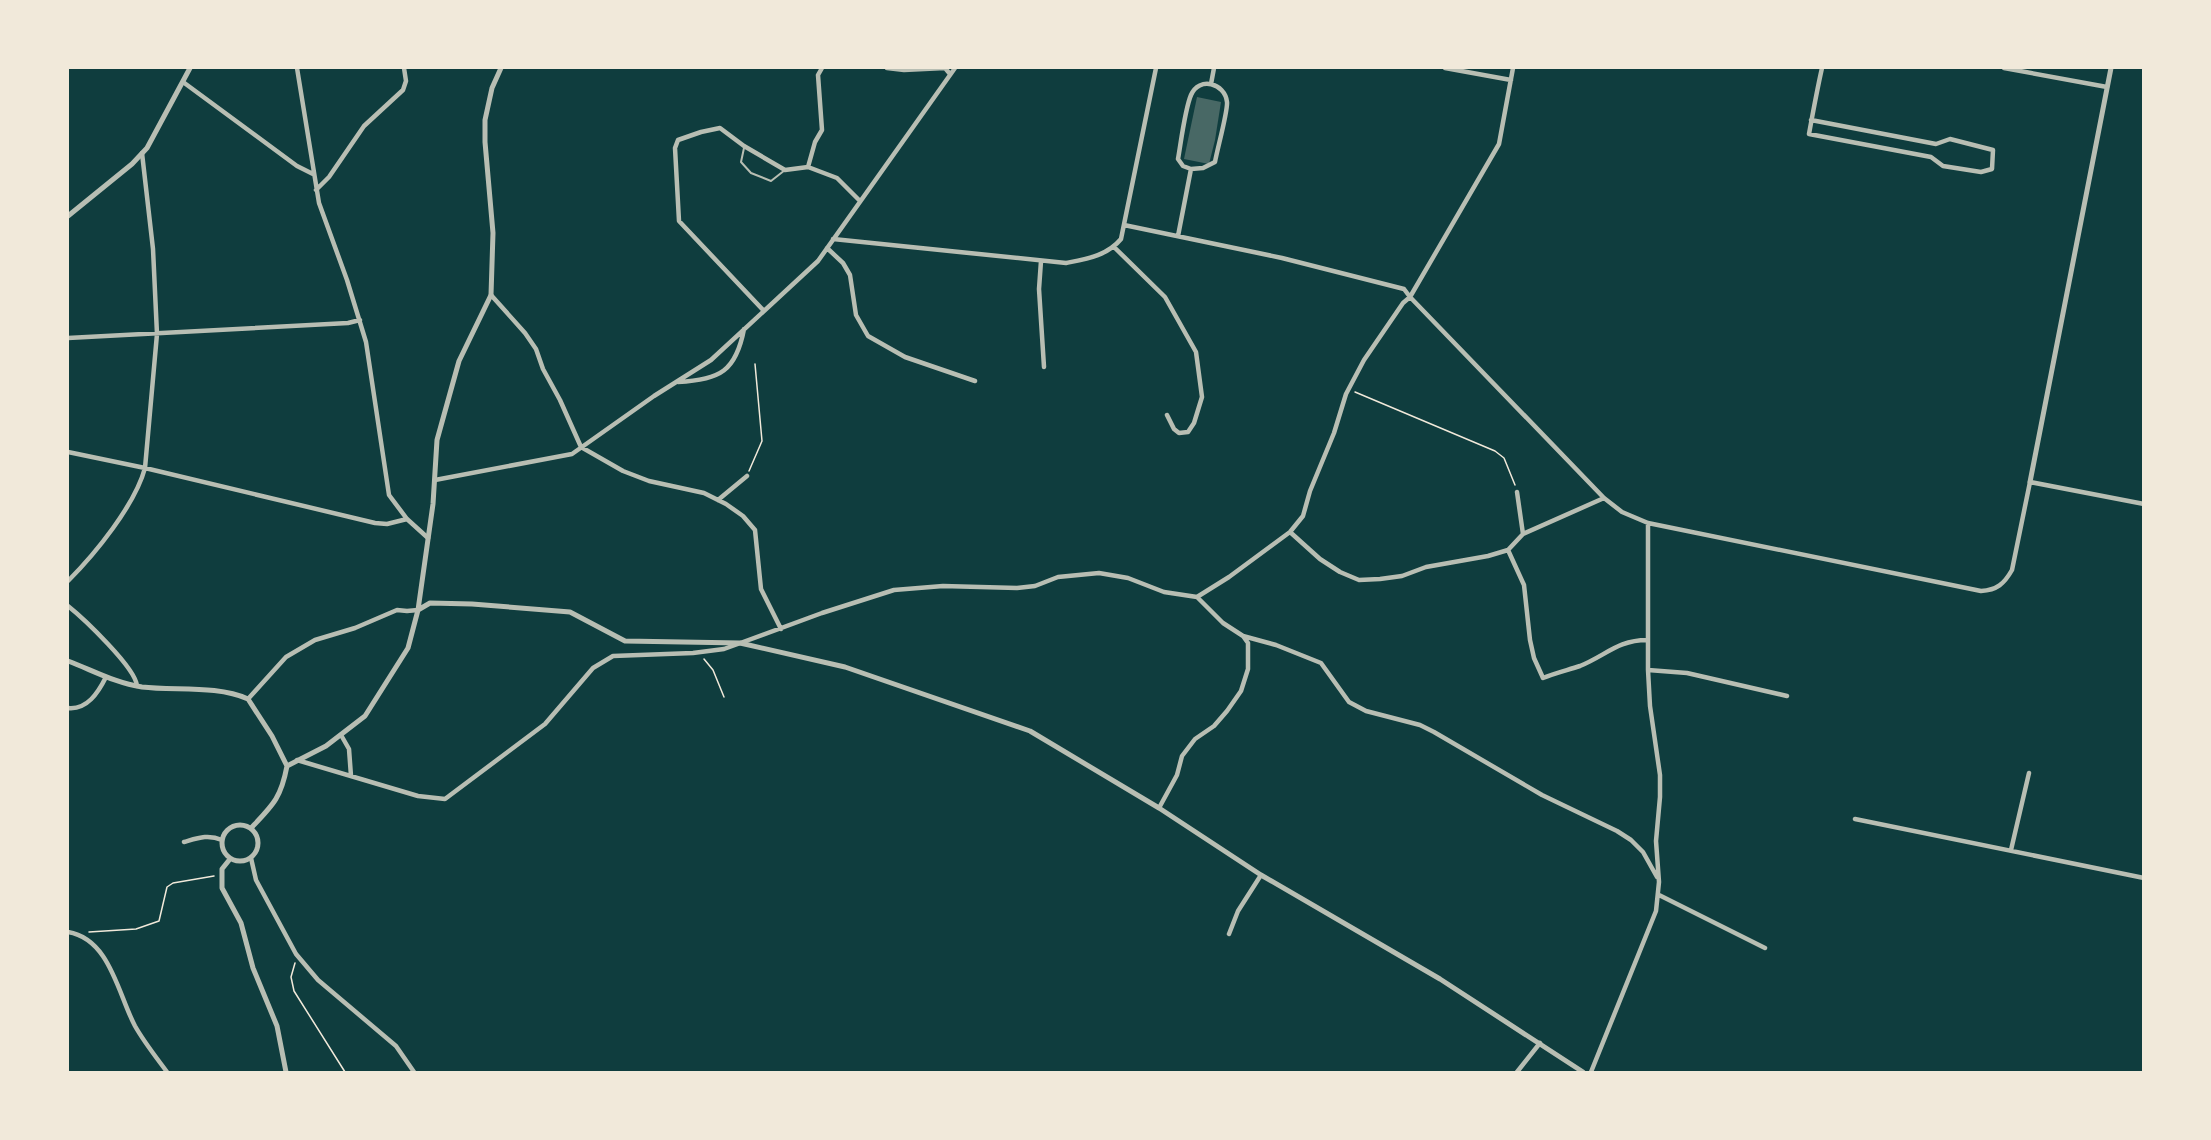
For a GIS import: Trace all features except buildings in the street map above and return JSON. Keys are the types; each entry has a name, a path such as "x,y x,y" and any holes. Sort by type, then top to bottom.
{"street":[{"path":"68,216 129,167 153,140 190,68"},
{"path":"297,68 319,203 360,321 373,382 387,487 395,505 406,519 428,538"},
{"path":"316,190 329,177 364,126 403,90 406,81 404,68"},
{"path":"287,766 326,746 365,716 408,648 418,610 435,480 437,440 459,360 490,295 493,233 485,120 487,105 501,68"},
{"path":"808,167 815,142 822,130 818,75 822,68"},
{"path":"887,68 945,69 950,74"},
{"path":"435,480 572,454 711,360 818,261 955,68"},
{"path":"833,239 1066,263 1092,258 1114,247 1121,239 1156,68"},
{"path":"1211,84 1214,68"},
{"path":"1444,68 1511,80"},
{"path":"1197,597 1229,577 1290,532 1303,516 1349,389 1364,360 1403,303 1410,297 1498,144 1514,68"},
{"path":"1811,120 1936,144 1950,139 1961,141 1993,150 1992,169 1981,172 1942,166 1931,157 1809,134 1811,120 1822,68"},
{"path":"2004,68 2107,87"},
{"path":"1124,225 1282,258 1404,289 1604,498 1622,512 1648,524 1969,590 1991,590 2007,580 2012,570 2111,68"},
{"path":"183,82 297,166 313,174"},
{"path":"1200,84 1211,84 1221,89 1227,102 1215,162 1203,168 1191,170 1178,159 1191,94 1200,84"},
{"path":"764,311 679,221 675,148 678,140 720,128 744,146 785,170 808,167 837,178 860,201"},
{"path":"68,580 93,555 141,483 145,468 157,334 153,249 142,153"},
{"path":"1178,236 1191,170"},
{"path":"1114,247 1165,297 1196,352 1202,397 1194,423 1188,432 1179,433 1167,416"},
{"path":"827,248 843,263 850,275 856,315 868,336 905,357 975,381"},
{"path":"1041,261 1039,289 1044,367"},
{"path":"490,295 536,349 543,369 581,447 623,471 649,481 704,493 743,516 755,531 761,589 781,629"},
{"path":"68,338 360,321"},
{"path":"676,382 713,378 731,364 741,349 744,329"},
{"path":"68,452 375,523 387,525 406,519"},
{"path":"718,500 747,476"},
{"path":"2030,482 2144,504"},
{"path":"1517,492 1523,534"},
{"path":"1290,532 1320,559 1359,580 1402,576 1426,567 1488,556 1508,550 1523,534 1577,512 1604,498"},
{"path":"1591,1072 1656,911 1659,895 1656,841 1660,776 1650,706 1648,670 1648,524"},
{"path":"1508,550 1524,585 1530,640 1534,658 1543,678 1581,666 1620,644 1633,640 1647,640"},
{"path":"297,760 418,796 445,800 545,724 593,668 613,656 696,653 724,649 831,609 894,590 943,586 1017,588 1035,586 1058,577 1099,573 1128,578 1164,592 1197,597 1223,623 1243,636 1276,645 1321,663 1349,702 1366,711 1420,725 1542,795 1631,840 1643,852 1659,882"},
{"path":"248,699 286,657 315,640 355,628 397,610 418,610 430,603 570,612 625,641 740,643 845,667 1030,731 1159,808 1261,875 1420,967 1583,1072"},
{"path":"68,606 88,622 133,675 137,686"},
{"path":"1159,808 1177,775 1182,756 1188,747 1195,739 1214,726 1241,691 1248,669 1248,643 1243,636"},
{"path":"68,661 106,677 137,686 204,690 248,699 272,736 287,766 279,797 270,810 251,828"},
{"path":"1648,670 1687,673 1787,696"},
{"path":"68,708 75,709 89,703 106,677"},
{"path":"341,735 349,749 351,776"},
{"path":"2011,850 2029,773"},
{"path":"1855,819 2144,878"},
{"path":"240,824 251,828 258,843 256,853 240,861 230,858 223,851 222,840 228,829 240,824"},
{"path":"184,842 202,837 222,840"},
{"path":"230,858 220,875 222,888 241,923 253,968 277,1026 286,1072"},
{"path":"250,858 256,880 299,958 318,980 396,1046 414,1072"},
{"path":"1230,934 1238,911 1261,875"},
{"path":"1659,895 1765,948"},
{"path":"68,932 88,940 104,958 135,1027 167,1072"},
{"path":"1517,1072 1540,1043"}],"lane":[{"path":"744,146 741,162 751,173 771,181 785,170"}],"path":[{"path":"747,476 762,441 755,364"},
{"path":"1349,389 1495,451 1504,458 1517,492"},
{"path":"696,653 713,670 724,697"},
{"path":"80,935 92,931 136,929 159,921 167,887 172,883 220,875"},
{"path":"299,958 291,972 294,991 345,1072"}]}
